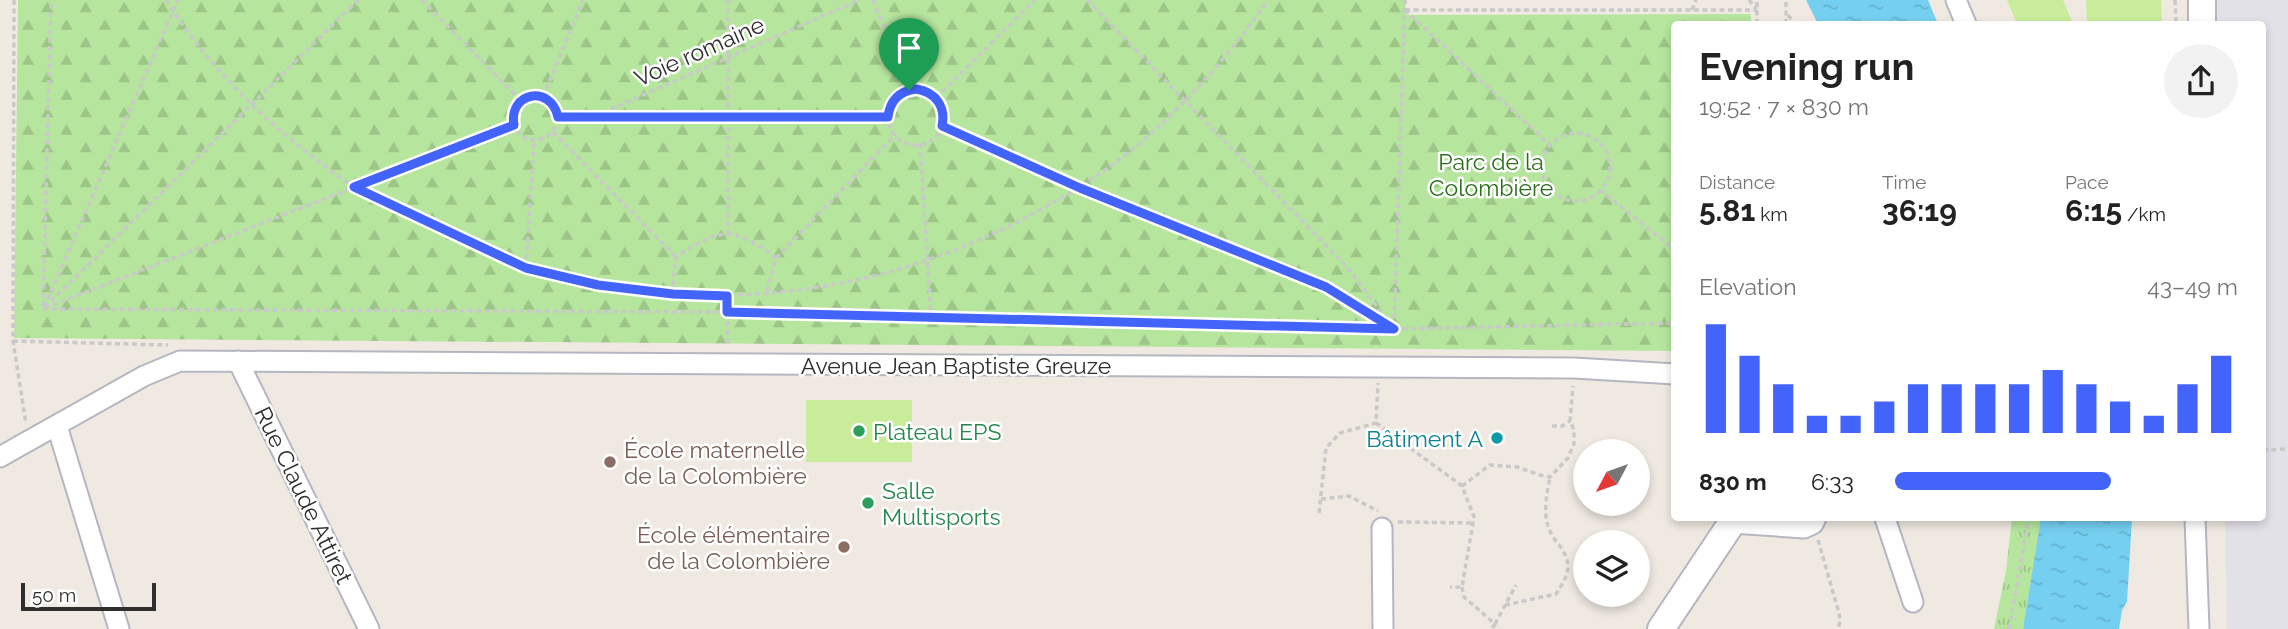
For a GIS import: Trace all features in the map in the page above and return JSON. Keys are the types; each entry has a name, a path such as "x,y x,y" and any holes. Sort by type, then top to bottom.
{"street":[{"path":"1956,0 1965,21"},
{"path":"2202,0 2202,21"},
{"path":"0,457 144,376 180,361"},
{"name":"Avenue Jean Baptiste Greuze","path":"180,361 1574,368 1671,374"},
{"name":"Rue Claude Attiret","path":"238,361 369,629"},
{"path":"57,426 119,629"},
{"path":"1661,629 1733,521"},
{"path":"1743,521 1804,528 1815,521"},
{"path":"1886,521 1913,602"},
{"path":"2196,521 2199,629"},
{"path":"1382,525 1383,629"}],"path":[{"path":"15,0 13,341 27,430 31,439"},
{"path":"43,309 51,0"},
{"path":"166,0 210,60 251,104 300,148 354,187 526,268 598,285 673,294 727,296 766,294 873,277 926,262 1005,230 1080,188 1136,147 1186,101 1231,51 1268,0"},
{"path":"43,309 178,0"},
{"path":"43,309 358,0"},
{"path":"422,0 521,101"},
{"path":"543,97 583,0"},
{"path":"727,0 728,233"},
{"name":"Voie romaine","path":"593,117 859,0"},
{"path":"873,0 909,90"},
{"path":"936,98 1035,0"},
{"path":"1087,0 1346,266 1394,329"},
{"path":"1394,329 1405,0"},
{"path":"1692,10 1696,0"},
{"path":"1749,0 1757,10"},
{"path":"1757,0 1757,21"},
{"path":"1786,21 1787,0"},
{"path":"2175,0 2176,21"},
{"path":"1405,10 1757,10"},
{"path":"1405,10 1550,145"},
{"path":"1786,14 1793,21"},
{"path":"909,90 923,90 936,98 943,111 942,126 933,138 919,144 906,143 895,135 888,117 896,97 909,90"},
{"path":"534,96 543,97 553,105 558,117 552,132 544,138 534,140 522,136 514,125 514,112 521,101 534,96"},
{"path":"558,117 888,117"},
{"path":"43,309 514,125"},
{"path":"942,126 1080,188 1326,287 1394,329"},
{"path":"552,132 676,257 673,294"},
{"path":"1569,134 1590,136 1599,142 1609,160 1610,171 1601,190 1580,201 1568,200 1549,188 1542,166 1544,154 1550,145 1569,134"},
{"path":"766,294 776,258 895,135"},
{"path":"526,268 534,140"},
{"path":"919,144 930,316"},
{"path":"1601,190 1671,247"},
{"path":"676,257 699,241 728,233 754,241 776,258"},
{"path":"727,296 728,363"},
{"path":"43,309 727,312 1394,329 1671,323"},
{"path":"13,341 179,346 180,361"},
{"path":"1377,423 1378,367"},
{"path":"1505,605 1556,594 1568,576 1568,558 1550,533 1546,502 1550,477 1568,458 1573,444 1574,430 1570,421 1574,368"},
{"path":"1552,426 1562,426 1570,421"},
{"path":"1377,423 1462,486 1474,517 1462,587 1464,597 1495,624"},
{"path":"1319,513 1326,448 1340,433 1377,423"},
{"path":"2266,450 2288,449"},
{"path":"1462,486 1490,465 1517,467 1550,477"},
{"path":"1321,499 1349,496 1381,513 1382,525 1473,523"},
{"path":"1815,521 1839,613 1838,629"},
{"path":"2009,629 2026,521"},
{"path":"1492,629 1516,585"},
{"path":"1450,587 1462,587"}],"shaded area":[{"path":"2215,0 2288,0 2288,629 2227,629 2225,521 2266,521 2266,21 2216,21"}],"green space":[{"name":"Parc de la Colombière","path":"18,0 1405,0 1406,15 1751,14 1751,21 1671,21 1671,351 14,338"},
{"path":"2007,0 2063,0 2072,21 2016,21"},
{"path":"2086,0 2161,0 2162,21 2087,21"},
{"name":"Plateau EPS","path":"806,400 912,400 912,462 806,462"},
{"path":"2012,521 2041,521 2023,629 1994,629 2006,571"}],"water":[{"path":"1806,0 1928,0 1937,21 1816,21"},
{"path":"2041,521 2132,521 2127,602 2122,610 2119,629 2023,629"}],"place":[{"name":"Plateau EPS","path":"859,431"},
{"name":"Bâtiment A","path":"1497,438"},
{"name":"École maternelle de la Colombière","path":"610,462"},
{"name":"Salle Multisports","path":"868,503"},
{"name":"École élémentaire de la Colombière","path":"844,547"}],"route":[{"path":"909,90 923,90 936,98 943,111 942,126 1080,188 1326,287 1394,329 727,312 727,296 673,294 598,285 526,268 354,187 514,125 516,108 521,101 534,96 543,97 550,102 558,117 888,117 896,97 909,90"}]}
